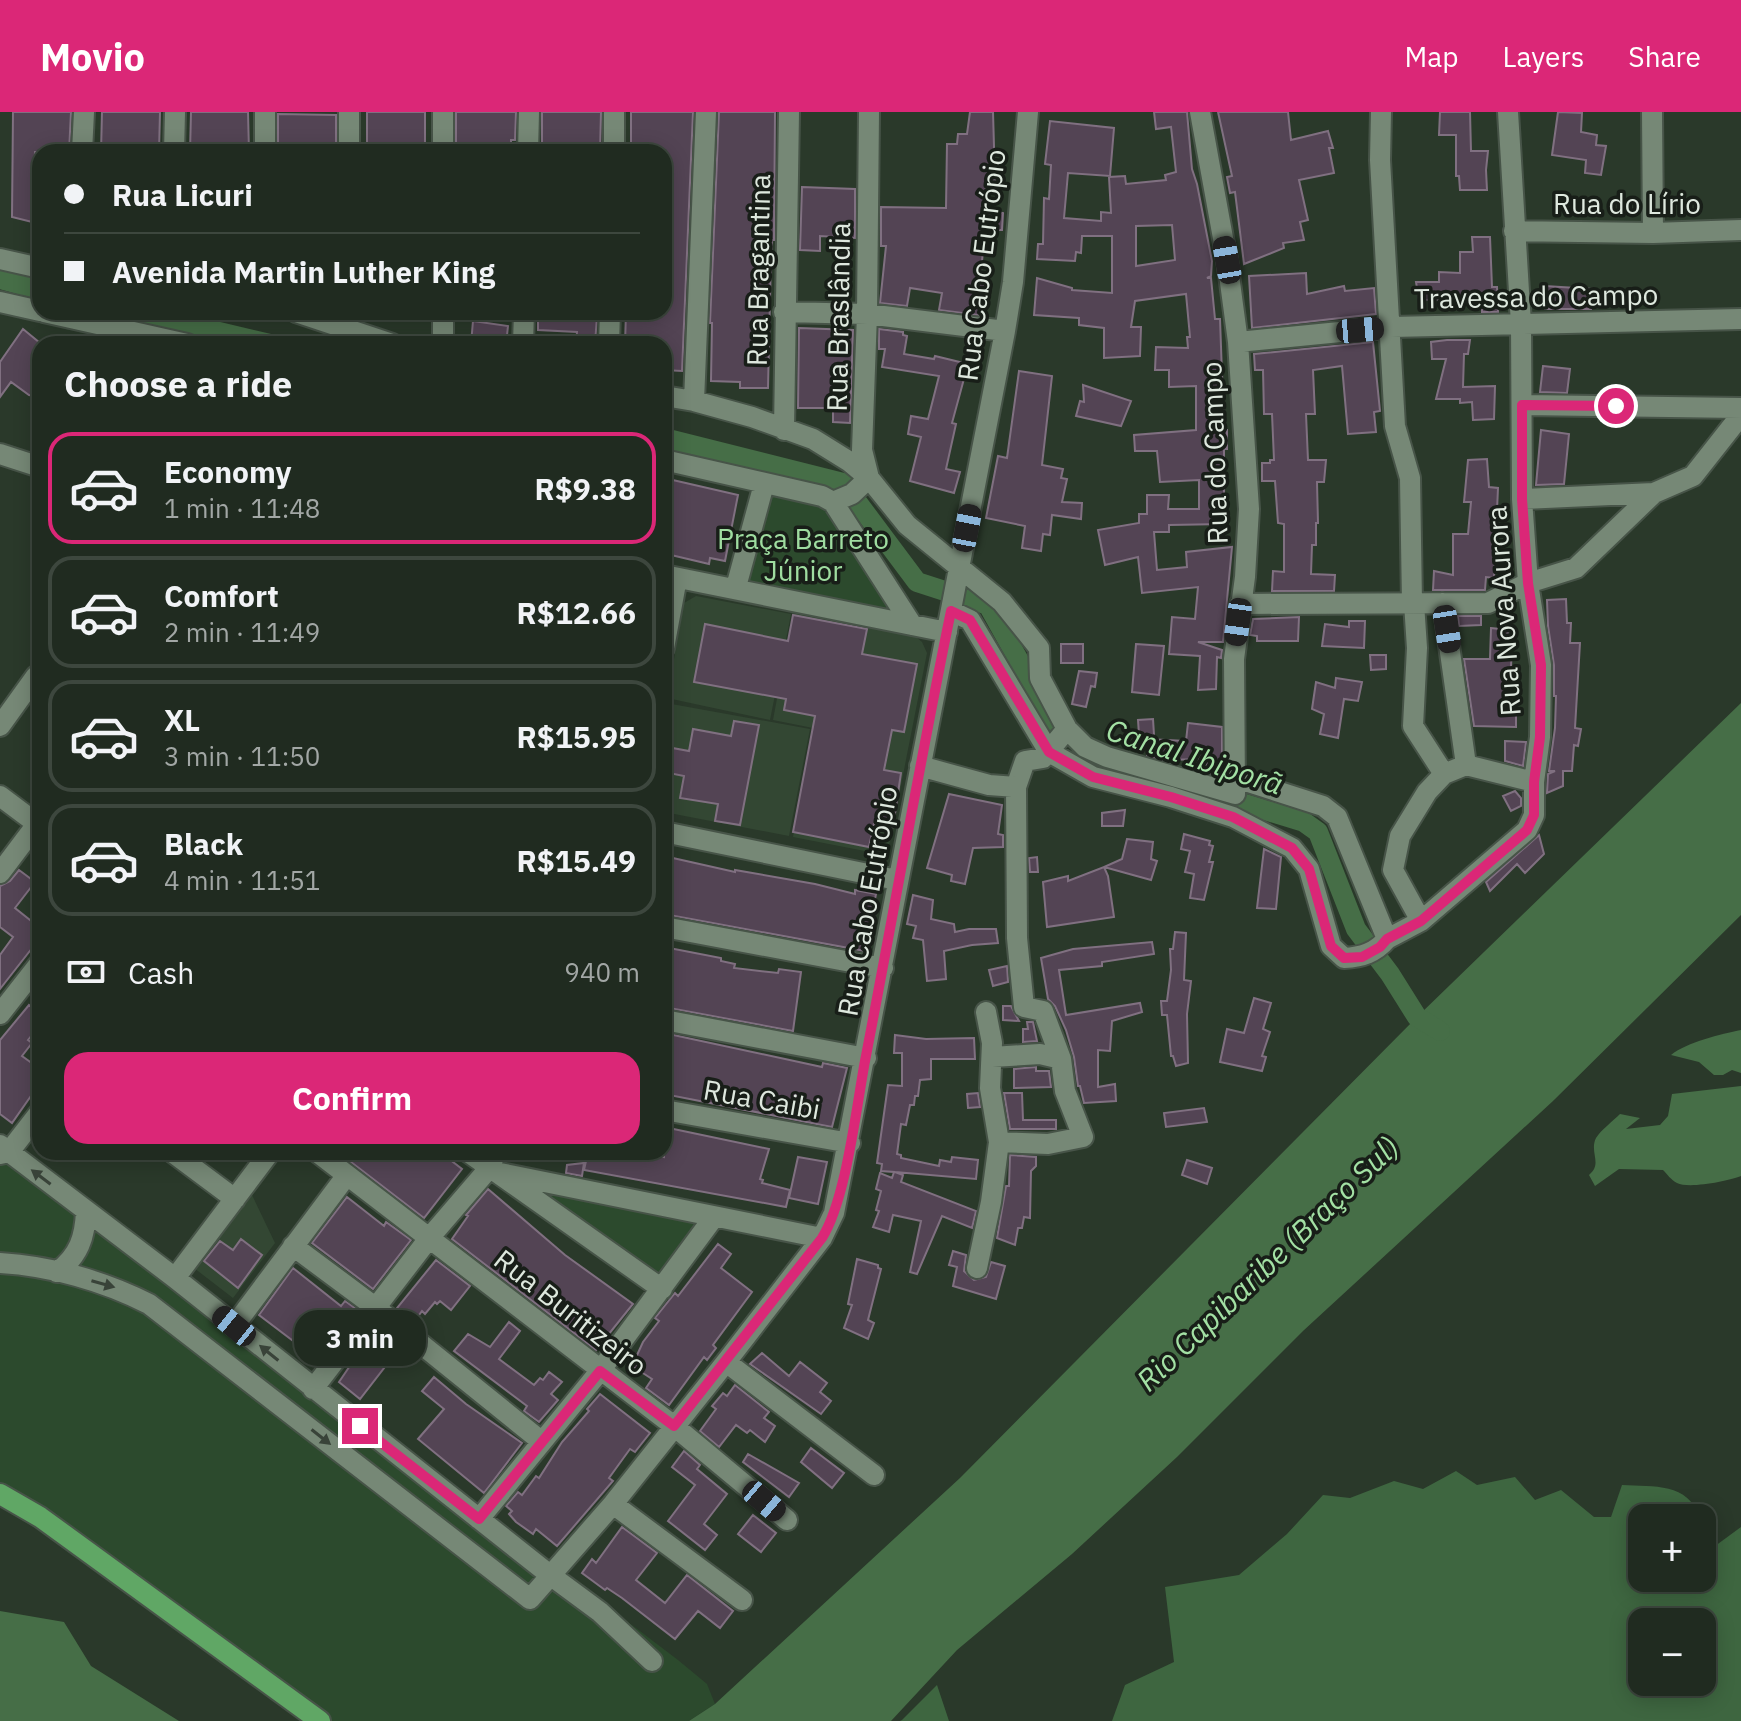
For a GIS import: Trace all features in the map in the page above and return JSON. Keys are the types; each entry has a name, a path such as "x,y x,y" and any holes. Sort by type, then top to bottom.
{"main road":[{"path":"0,1494 40,1517 320,1721"}],"street":[{"path":"82,144 84,112"},
{"path":"174,144 175,112"},
{"path":"265,112 265,144"},
{"path":"349,112 349,144"},
{"path":"443,112 443,144"},
{"path":"528,144 529,112"},
{"path":"614,112 614,144"},
{"path":"694,401 706,112"},
{"name":"Rua Bragantina","path":"784,430 789,112"},
{"name":"Rua Braslândia","path":"869,112 862,450 869,478"},
{"name":"Rua Cabo Eutrópio","path":"57,1272 111,1285 149,1304 530,1599 613,1504 822,1238 834,1213 1005,331 1013,282 1028,112"},
{"name":"Rua do Campo","path":"1200,112 1227,260 1238,342 1249,509 1245,577 1234,659 1236,786"},
{"path":"1381,112 1380,160 1395,426 1410,478 1417,648 1413,726 1444,774"},
{"name":"Rua Nova Aurora","path":"1376,948 1421,921 1532,824 1540,737 1541,665 1528,583 1522,499 1521,324 1508,112"},
{"path":"1652,112 1653,233"},
{"name":"Rua do Lírio","path":"1514,231 1653,233 1741,230"},
{"path":"0,259 32,266"},
{"path":"4,309 32,311"},
{"path":"784,312 867,314 1005,331"},
{"name":"Travessa do Campo","path":"1238,342 1391,327 1741,319"},
{"path":"62,320 97,334"},
{"path":"347,320 377,336"},
{"path":"672,397 752,417 813,439 869,478 907,525 1002,602 1039,648 1040,678 1060,740"},
{"path":"1522,405 1741,408"},
{"path":"1240,604 1488,603 1528,583 1576,568 1654,493 1693,476 1741,415"},
{"path":"0,454 32,464"},
{"path":"672,462 822,496 833,502 912,625"},
{"path":"833,502 852,494 869,478"},
{"path":"736,587 764,484"},
{"path":"1522,499 1654,493"},
{"path":"672,576 912,625 970,620 1060,740 1093,777 1233,817 1292,848 1309,869 1331,946 1344,958 1376,948 1337,817 1323,806 1107,757 1060,740"},
{"path":"1443,603 1466,765"},
{"path":"0,726 32,682"},
{"path":"999,1142 1048,1144 1083,1137 1065,1091 1061,1059 1043,1011 1024,1007 1017,938 1016,787 1025,761 1043,758 1060,740"},
{"path":"1421,921 1393,870 1400,836 1427,792 1444,774 1466,765 1534,782"},
{"path":"920,766 989,785 1016,787"},
{"path":"0,796 32,818"},
{"path":"0,873 32,832"},
{"path":"672,834 897,880"},
{"path":"672,928 883,968"},
{"path":"0,1014 32,973"},
{"path":"977,1268 991,1202 999,1142 990,1088 992,1057 986,1012"},
{"path":"672,1022 866,1058"},
{"path":"992,1057 1040,1054 1061,1059"},
{"name":"Rua Caibi","path":"672,1111 850,1143"},
{"path":"32,1120 3,1150 175,1278 600,1612 652,1661"},
{"path":"183,1160 235,1199"},
{"path":"175,1278 264,1160"},
{"name":"Rua Buritizeiro","path":"327,1160 674,1426 787,1520"},
{"path":"495,1164 714,1217 822,1238"},
{"path":"313,1389 430,1237 495,1164"},
{"path":"495,1164 662,1289"},
{"path":"234,1326 347,1175"},
{"path":"0,1251 9,1263 57,1272 69,1264 80,1247 86,1211"},
{"path":"479,1519 600,1371 714,1217"},
{"path":"293,1246 375,1307 541,1441"},
{"path":"726,1362 874,1475"},
{"path":"613,1504 742,1600"}],"shaded area":[{"path":"696,596 791,614 770,720 672,699 672,670 684,603"},
{"path":"793,613 916,637 927,653 889,846 882,852 793,837 813,728 773,720"},
{"path":"672,704 810,729 789,836 672,814"},
{"path":"252,1195 275,1243 233,1298 194,1268"},
{"path":"1456,1471 1477,1485 1515,1477 1535,1500 1561,1490 1594,1517 1611,1517 1622,1485 1658,1487 1678,1492 1693,1504 1628,1504 1628,1592 1716,1592 1716,1545 1741,1527 1741,1721 1112,1721 1125,1685 1174,1662 1165,1587 1239,1575 1287,1534 1323,1495 1350,1498 1394,1481 1423,1489"},
{"path":"937,1685 949,1721 900,1721 902,1720"}],"green space":[{"name":"Praça Barreto Júnior","path":"769,478 827,500 902,622 741,591"},
{"path":"0,1145 678,1660 707,1684 715,1704 689,1721 320,1721 0,1494"},
{"path":"537,1189 698,1222 658,1277"}],"water":[{"name":"Rio Capibaribe (Braço Sul)","path":"1741,703 1741,915 1553,1101 1303,1331 1177,1457 1072,1554 957,1650 891,1721 689,1721 715,1704 960,1478 1417,1017"},
{"path":"1741,1030 1741,1073 1732,1070 1723,1075 1714,1075 1699,1062 1671,1055 1695,1042"},
{"path":"1741,1086 1741,1176 1718,1182 1683,1185 1663,1170 1619,1169 1595,1186 1589,1175 1596,1162 1594,1143 1620,1114 1640,1118 1626,1129 1660,1125 1668,1116 1672,1094"},
{"path":"0,1611 64,1622 91,1666 179,1721 0,1721"}],"building":[{"path":"13,112 71,112 69,144 32,144 32,222 12,217"},
{"path":"102,112 160,112 159,144 101,144"},
{"path":"191,112 248,112 249,144 190,144"},
{"path":"367,112 425,112 425,144 367,144"},
{"path":"456,112 516,112 515,140 511,140 511,144 456,144"},
{"path":"542,112 601,112 600,144 542,144"},
{"path":"631,112 693,112 682,371 672,370 672,336 625,336 626,320 672,320 672,144 631,144"},
{"path":"719,112 775,112 768,388 740,388 740,382 711,381 710,323"},
{"path":"970,112 993,112 995,181 986,181 985,210 1003,213 1002,230 985,230 980,282 985,283 978,315 939,310 942,293 910,288 907,306 880,303 886,246 881,246 881,207 946,208 947,144 957,144 958,134 967,134"},
{"path":"1154,112 1187,112 1192,169 1212,261 1211,276 1207,278 1211,278 1215,319 1220,319 1224,430 1227,430 1224,524 1169,525 1169,532 1154,532 1157,570 1187,567 1186,552 1232,547 1223,642 1198,642 1222,650 1221,658 1217,657 1216,689 1198,690 1200,656 1169,654 1172,617 1195,619 1198,587 1142,593 1138,557 1105,565 1098,530 1139,523 1139,514 1147,514 1147,495 1169,495 1168,509 1199,509 1199,480 1160,482 1157,451 1135,451 1134,435 1196,430 1196,386 1169,387 1169,370 1155,370 1156,347 1188,348 1187,337 1190,337 1186,294 1135,301 1131,327 1141,327 1140,356 1104,358 1104,328 1079,325 1079,318 1034,315 1037,278 1072,290 1112,293 1112,236 1082,236 1081,253 1076,252 1075,261 1037,259 1038,244 1043,244 1044,198 1049,199 1051,165 1045,164 1050,121 1114,128 1110,176 1068,173 1064,218 1101,221 1101,212 1111,213 1109,177 1125,176 1126,184 1166,180 1165,175 1176,172 1171,127 1156,129","holes":["1172,225 1175,260 1136,266 1136,226"]},
{"path":"1218,112 1288,112 1291,140 1328,131 1333,148 1329,148 1334,173 1299,180 1308,220 1300,222 1304,240 1283,243 1284,248 1244,264 1235,192 1230,193 1227,177 1232,176"},
{"path":"1440,112 1470,112 1471,151 1488,151 1487,190 1460,190 1459,176 1456,176 1456,135 1439,135"},
{"path":"1558,112 1582,113 1581,132 1597,135 1596,145 1606,146 1601,175 1585,173 1586,160 1552,155"},
{"path":"278,114 336,115 336,144 278,144"},
{"path":"802,187 855,189 855,238 820,236 820,251 800,250"},
{"path":"1472,237 1490,237 1492,287 1497,287 1498,312 1482,312 1482,299 1419,300 1416,282 1439,282 1439,272 1460,273 1460,252 1473,252"},
{"path":"1306,273 1307,294 1344,286 1345,291 1374,288 1376,314 1252,328 1249,276"},
{"path":"1545,286 1592,289 1591,309 1545,309"},
{"path":"538,320 597,320 596,336 538,330"},
{"path":"473,321 508,326 507,336 472,336"},
{"path":"799,328 853,330 850,423 833,422 833,408 798,408"},
{"path":"23,329 32,336 32,396 11,382 0,397 0,362"},
{"path":"879,329 903,332 907,336 904,354 934,359 935,356 968,364 952,423 956,424 946,469 960,472 954,493 910,481 921,437 908,434 911,416 928,419 939,376 882,367 885,349 879,349"},
{"path":"1470,340 1468,354 1464,354 1463,387 1495,386 1494,419 1473,420 1472,402 1436,399 1446,359 1432,359 1431,342"},
{"path":"1373,342 1380,411 1374,412 1376,432 1348,434 1342,366 1313,370 1315,414 1306,414 1308,460 1326,460 1324,482 1317,482 1318,523 1316,545 1312,545 1311,574 1335,575 1334,591 1272,591 1273,571 1284,572 1284,524 1278,523 1275,481 1262,481 1262,463 1274,460 1272,414 1264,414 1263,370 1255,370 1254,354"},
{"path":"1543,366 1570,369 1567,393 1540,392"},
{"path":"1019,371 1052,376 1042,465 1063,469 1061,478 1067,479 1062,502 1082,503 1081,519 1052,515 1050,535 1043,534 1041,551 1022,548 1025,526 986,518 998,456 1007,458"},
{"path":"1083,385 1131,401 1121,426 1076,416 1080,401 1084,402"},
{"path":"1541,430 1569,434 1564,484 1536,485"},
{"path":"1487,459 1489,487 1498,488 1494,578 1486,577 1485,590 1433,590 1434,571 1453,575 1453,534 1468,534 1471,502 1464,502 1468,460"},
{"path":"672,480 738,495 725,561 710,558 709,564 672,555"},
{"path":"1566,599 1567,623 1571,623 1570,643 1580,643 1575,728 1581,729 1578,746 1574,745 1572,771 1563,771 1563,786 1547,793 1548,774 1555,771 1549,771 1556,696 1547,600"},
{"path":"793,615 867,629 862,654 917,664 904,732 892,730 884,770 901,773 893,827 874,824 869,847 793,832 815,716 784,710 786,699 694,682 705,624 788,641"},
{"path":"1458,616 1481,616 1481,625 1459,626"},
{"path":"1299,617 1298,641 1257,641 1257,636 1250,635 1253,619"},
{"path":"1349,621 1365,621 1364,648 1322,646 1325,624 1349,627"},
{"path":"1491,628 1508,630 1506,647 1512,649 1510,683 1516,683 1516,727 1474,726 1464,659 1490,659"},
{"path":"1061,644 1083,644 1083,663 1061,663"},
{"path":"1136,644 1164,646 1159,695 1132,692"},
{"path":"1370,655 1386,655 1386,669 1371,670"},
{"path":"1079,671 1097,673 1095,687 1091,686 1086,707 1072,704"},
{"path":"1336,678 1362,682 1358,701 1344,699 1338,738 1320,734 1324,714 1312,709 1316,682 1335,688"},
{"path":"1153,719 1154,735 1139,735 1138,720"},
{"path":"734,721 759,725 740,825 715,821 718,804 680,798 684,776 672,774 672,748 689,751 693,729 731,736"},
{"path":"1188,723 1222,727 1222,777 1206,772 1207,759 1163,760 1147,755 1148,739 1186,741"},
{"path":"1505,741 1526,742 1523,766 1505,761"},
{"path":"1515,791 1521,798 1521,806 1511,811 1503,796"},
{"path":"949,794 1002,805 998,834 1003,835 1003,847 973,848 965,884 951,881 952,875 927,868"},
{"path":"1125,810 1123,826 1102,826 1102,813"},
{"path":"1184,834 1210,841 1209,845 1213,846 1209,862 1213,862 1204,900 1190,898 1194,874 1185,872 1190,851 1181,849"},
{"path":"1539,835 1544,854 1525,873 1517,864 1490,891 1486,882"},
{"path":"1127,839 1153,842 1151,859 1157,861 1151,880 1104,867 1122,859"},
{"path":"1264,849 1281,857 1276,909 1257,908"},
{"path":"1037,857 1038,872 1030,872 1029,858"},
{"path":"672,858 855,894 855,890 876,894 865,951 672,915"},
{"path":"1104,867 1114,917 1047,927 1043,882 1068,876 1068,881"},
{"path":"19,870 32,880 32,886 15,908 32,922 32,948 0,989 0,955 13,937 0,927 0,886 10,881"},
{"path":"913,895 933,900 931,919 954,924 955,932 996,929 998,943 944,951 946,979 927,981 923,940 913,938 916,926 907,924"},
{"path":"1175,932 1186,933 1184,980 1191,981 1187,1014 1188,1063 1176,1066 1171,1056 1167,1015 1162,1015 1161,1001 1167,1001 1170,949 1173,949"},
{"path":"1152,942 1154,954 1102,962 1102,966 1059,970 1066,1015 1140,1003 1142,1012 1112,1021 1110,1051 1098,1050 1098,1087 1115,1084 1116,1101 1084,1103 1066,1030 1055,1006 1048,999 1041,958 1073,949"},
{"path":"672,949 721,958 721,961 735,964 734,968 801,972 793,1031 672,1008"},
{"path":"1007,966 1008,982 993,986 989,970"},
{"path":"1254,998 1271,1003 1263,1029 1270,1032 1262,1056 1266,1057 1262,1071 1220,1062 1227,1029 1244,1033"},
{"path":"29,1005 32,1007 32,1035 28,1040 32,1043 22,1056 32,1063 32,1094 12,1123 0,1114 0,1040"},
{"path":"1003,1006 1011,1006 1019,1021 1003,1020"},
{"path":"1027,1022 1033,1022 1037,1041 1023,1042 1023,1029 1028,1029"},
{"path":"672,1035 822,1067 823,1063 847,1068 832,1127 672,1096"},
{"path":"895,1035 926,1039 974,1038 975,1059 931,1059 931,1079 920,1080 918,1096 915,1096 914,1105 910,1105 906,1125 901,1124 897,1154 901,1158 939,1166 940,1160 951,1162 952,1157 978,1160 976,1179 895,1172 903,1175 901,1182 976,1211 972,1228 942,1216 917,1274 910,1272 921,1221 893,1215 889,1232 873,1227 879,1211 876,1210 881,1191 876,1189 880,1173 892,1178 894,1172 881,1171 882,1164 877,1163 888,1085 902,1086 902,1053 894,1053"},
{"path":"1036,1067 1036,1071 1049,1071 1051,1087 1014,1088 1014,1069"},
{"path":"978,1093 980,1107 968,1108 967,1094"},
{"path":"1004,1093 1022,1093 1023,1120 1056,1120 1056,1129 1010,1129"},
{"path":"1204,1108 1207,1122 1166,1127 1164,1113"},
{"path":"672,1129 769,1149 760,1179 762,1183 790,1190 786,1207 584,1170 586,1160 672,1160"},
{"path":"1010,1155 1036,1157 1036,1166 1031,1171 1030,1218 1024,1217 1015,1245 997,1238 1006,1186 1009,1186"},
{"path":"798,1157 827,1162 818,1204 789,1198"},
{"path":"348,1160 450,1160 462,1169 424,1218"},
{"path":"1187,1160 1212,1168 1207,1184 1182,1175"},
{"path":"584,1163 582,1176 566,1173 567,1165"},
{"path":"488,1189 565,1255 633,1304 596,1350 452,1239 466,1215"},
{"path":"347,1197 384,1226 386,1222 411,1240 373,1289 312,1243"},
{"path":"241,1239 262,1255 238,1288 204,1261 220,1241 233,1250"},
{"path":"718,1244 731,1254 721,1268 752,1292 713,1345 716,1348 707,1360 704,1357 669,1405 646,1388 652,1379 632,1366 643,1342 659,1321 655,1318 675,1293 678,1296"},
{"path":"953,1251 966,1255 964,1271 974,1280 986,1277 991,1262 1005,1266 996,1299 953,1286 957,1267 949,1265"},
{"path":"857,1259 878,1265 881,1269 868,1320 874,1323 868,1339 844,1328 852,1305 848,1304"},
{"path":"436,1260 470,1286 451,1310 440,1301 435,1302 425,1314 422,1311 414,1322 397,1308"},
{"path":"293,1268 341,1306 345,1301 356,1309 315,1364 302,1355 305,1350 259,1315"},
{"path":"509,1322 520,1331 499,1359 534,1385 549,1372 562,1382 551,1394 558,1400 539,1422 524,1411 527,1406 454,1351 468,1334 490,1347"},
{"path":"382,1329 399,1343 398,1350 360,1399 339,1382 358,1354 360,1356"},
{"path":"762,1353 789,1376 800,1362 827,1383 820,1392 831,1401 821,1414 750,1364"},
{"path":"434,1377 466,1404 522,1443 484,1493 418,1439 444,1409 422,1391"},
{"path":"735,1385 769,1412 764,1418 775,1426 765,1442 750,1430 747,1433 736,1425 719,1447 700,1431 716,1409 712,1406 723,1393 727,1396"},
{"path":"600,1394 650,1433 635,1452 630,1449 609,1478 613,1481 557,1546 536,1529 533,1534 516,1522 509,1514 512,1511 506,1506 518,1492 522,1495 536,1476 539,1478 562,1442"},
{"path":"811,1448 844,1473 832,1488 801,1462"},
{"path":"684,1451 700,1465 697,1469 727,1494 704,1524 717,1535 705,1550 668,1521 695,1485 672,1467"},
{"path":"748,1454 799,1483 789,1497 743,1462"},
{"path":"753,1515 776,1533 761,1552 738,1534"},
{"path":"622,1527 657,1553 636,1580 665,1603 687,1575 733,1611 720,1628 698,1611 675,1639 622,1598 582,1573 592,1559 596,1563"}],"waterway":[{"name":"Canal Ibiporã","path":"0,279 32,288"},
{"name":"Canal Ibiporã","path":"169,320 236,336"},
{"name":"Canal Ibiporã","path":"672,440 843,483 917,582 988,605 1055,725"},
{"name":"Canal Ibiporã","path":"1216,795 1304,822 1318,832 1356,929 1417,1017 1440,1031"}],"route":[{"path":"360,1426 479,1519 600,1371 674,1426 822,1238 834,1213 846,1160 897,880 951,611 970,620 1049,752 1093,777 1233,817 1292,848 1309,869 1331,946 1344,958 1362,957 1421,921 1527,830 1534,815 1541,665 1528,583 1522,499 1522,405 1616,406"}]}
